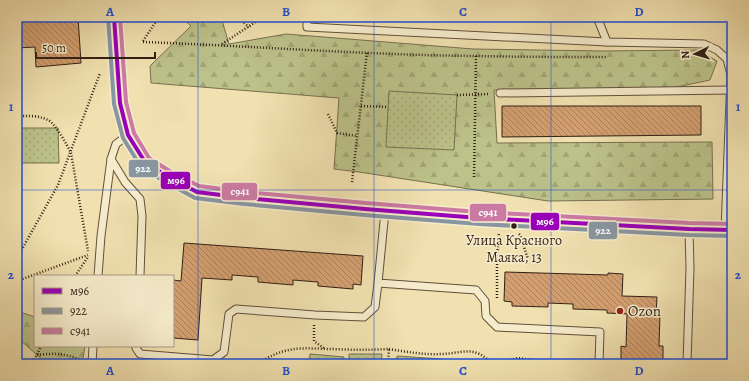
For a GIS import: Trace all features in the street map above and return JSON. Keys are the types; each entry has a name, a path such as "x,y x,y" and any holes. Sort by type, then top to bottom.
{"street":[{"path":"114,17 120,103 128,135 146,162 165,175 197,192 385,211 479,218 729,230"}],"lane":[{"path":"307,17 307,27 607,42 704,44 716,50 727,59 731,75 729,230"},
{"path":"597,17 607,42"},
{"path":"500,93 731,90"},
{"path":"98,275 101,236 111,159 116,144 128,135"},
{"path":"111,159 125,182 140,199 142,216 140,275"},
{"path":"136,347 140,354 214,360 224,352 229,314 236,309 364,317 375,306 385,211"},
{"path":"687,364 690,268 689,229"},
{"path":"378,283 476,290 485,301 486,316 497,327 600,332 599,364"},
{"path":"92,363 93,347"}],"path":[{"path":"159,17 143,42 476,56 607,57"},
{"path":"237,17 249,27"},
{"path":"222,45 263,17"},
{"path":"352,182 367,52"},
{"path":"474,177 476,56"},
{"path":"17,258 58,185 100,74"},
{"path":"457,95 500,93"},
{"path":"360,106 388,107"},
{"path":"328,114 337,133 357,136"},
{"path":"17,116 36,116 50,120 66,142 70,153 88,255 17,281"},
{"path":"493,233 506,234"},
{"path":"496,303 499,233"},
{"path":"513,234 520,235 528,259"},
{"path":"314,322 314,341 325,349"},
{"path":"30,364 41,347"},
{"path":"258,364 277,353 300,349 389,350 443,354 466,351 476,352 485,357 492,364 518,358 541,361 548,364"},
{"path":"388,364 389,350"},
{"path":"37,355 56,353 68,355 92,363"}],"green space":[{"path":"181,17 221,17 229,44 286,34 473,49 602,51 697,50 717,61 710,80 672,88 494,90 497,143 712,142 713,199 548,201 334,169 339,98 151,83 150,66 191,26"},
{"path":"389,91 457,95 454,150 386,147"},
{"path":"17,128 58,128 59,163 17,163"},
{"path":"17,311 34,317 34,347 85,347 82,364 47,364 17,337"},
{"path":"310,354 344,357 343,364 309,364"},
{"path":"349,354 382,354 381,364 349,364"},
{"path":"397,356 442,359 441,364 396,364"}],"building":[{"path":"17,17 78,17 81,63 36,67 35,47 17,48"},
{"path":"502,106 701,106 701,135 502,137"},
{"path":"184,243 363,256 361,285 353,284 353,289 318,286 318,282 293,280 293,285 258,282 258,277 232,275 232,280 202,278 198,340 174,338 174,280 181,281"},
{"path":"505,272 608,275 608,273 623,274 622,296 657,297 656,313 660,313 659,346 663,346 663,363 637,362 637,364 621,364 621,346 626,347 627,314 607,313 607,310 573,309 573,304 548,303 548,307 512,306 512,302 504,301"}],"transit line":[{"name":"922","path":"108,17 114,104 123,138 141,167 195,198 364,215 479,224 732,236"},
{"name":"м96","path":"114,17 120,103 128,135 145,162 165,175 197,192 245,198 479,218 732,230"},
{"name":"с941","path":"120,17 126,102 134,133 149,158 199,186 246,192 479,212 732,224"}],"place":[{"name":"Улица Красного Маяка, 13","path":"514,226"},
{"name":"Ozon","path":"620,311"}]}
